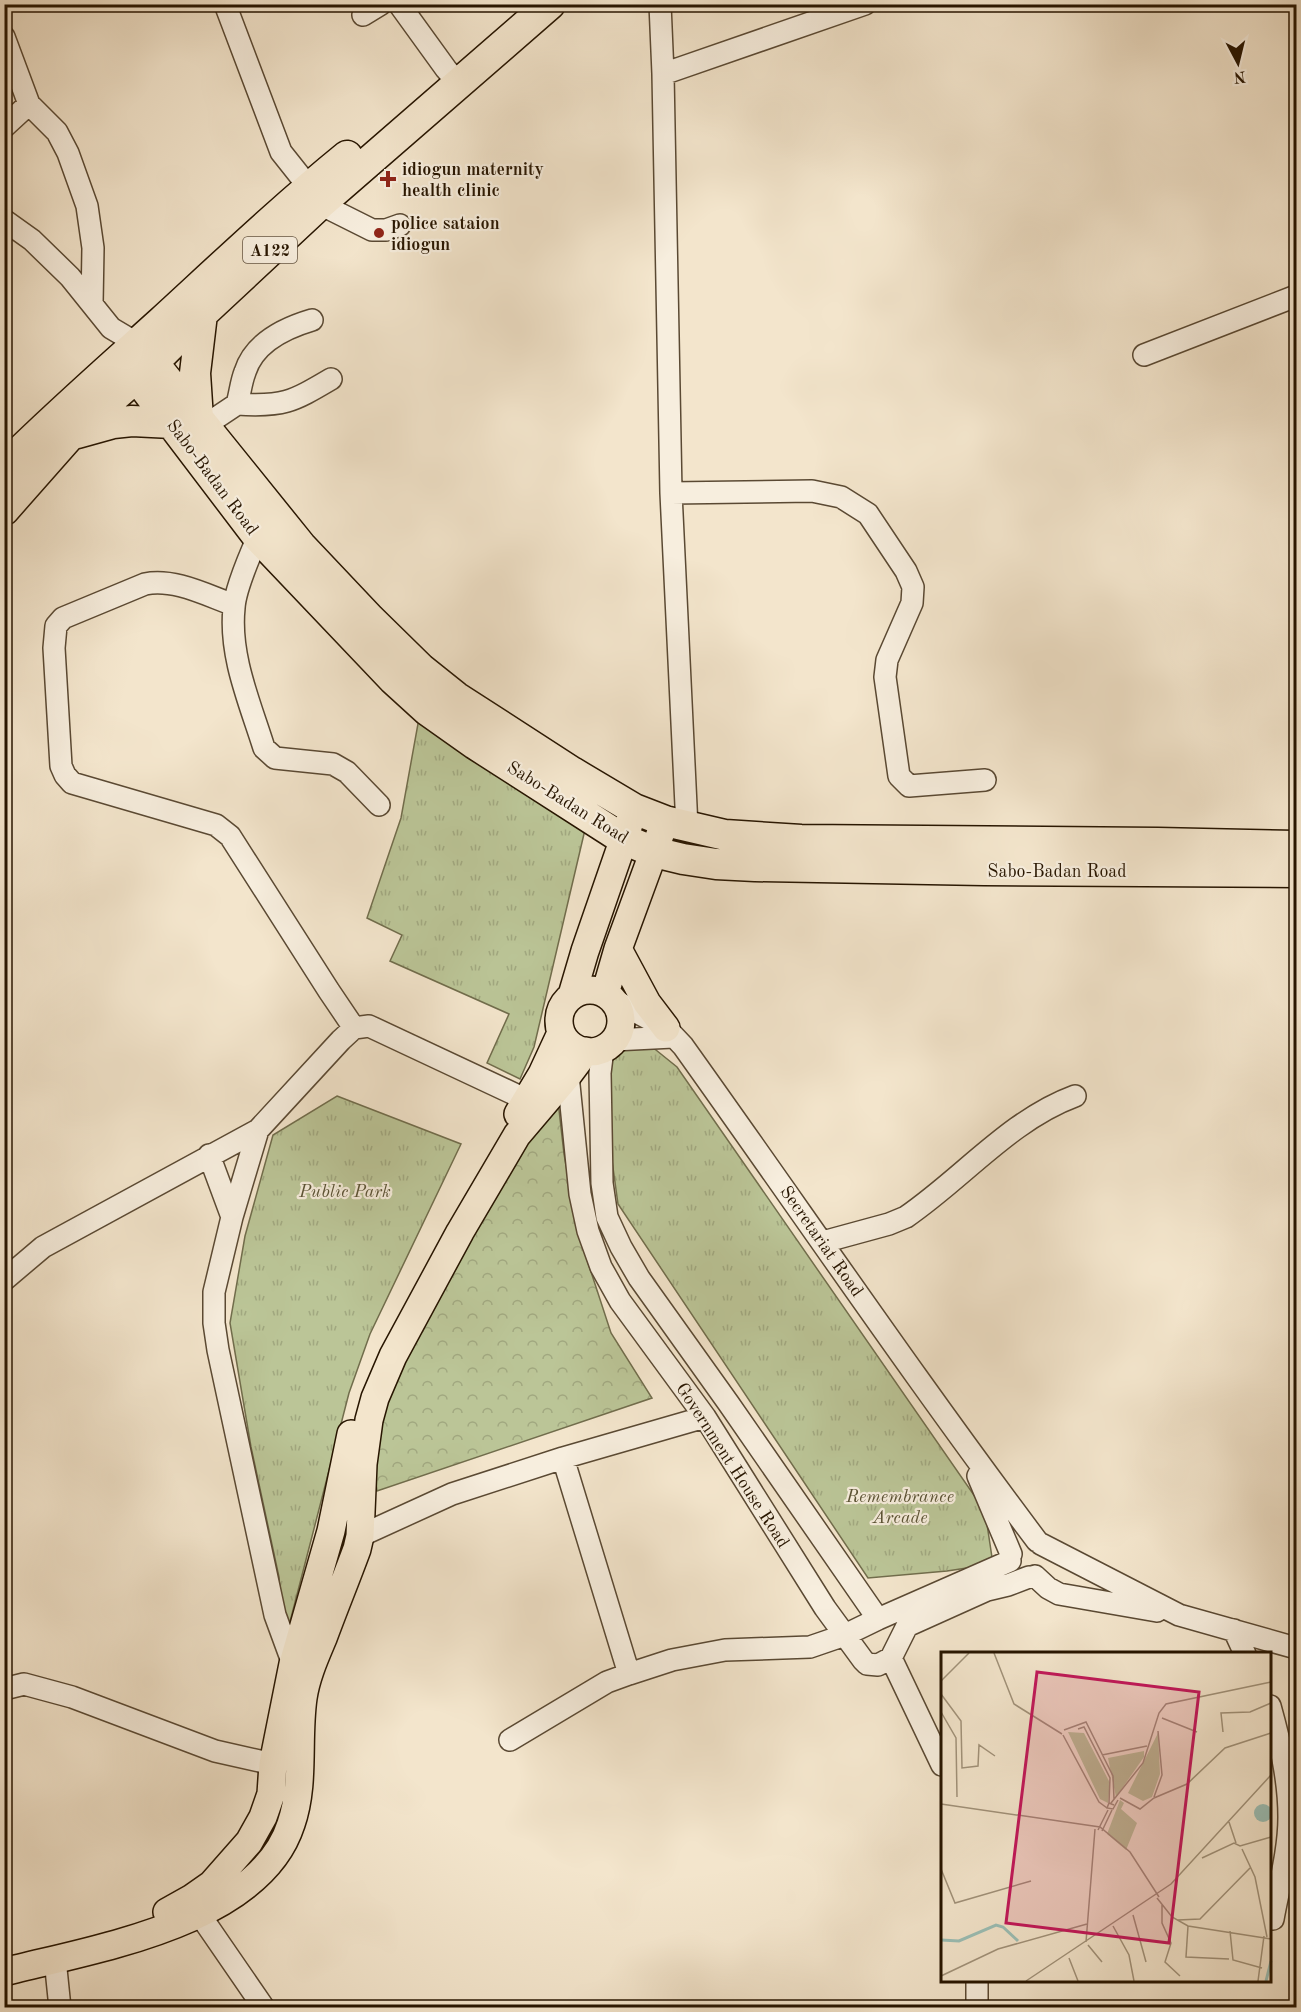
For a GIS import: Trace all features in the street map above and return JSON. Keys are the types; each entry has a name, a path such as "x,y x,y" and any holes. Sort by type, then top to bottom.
{"highway":[{"name":"A122","path":"452,76 521,4"},
{"name":"A122","path":"4,510 138,360 314,195 389,121 550,4"},
{"name":"A122","path":"4,467 71,402 138,360 202,314 314,195"},
{"path":"71,434 132,420 195,430 195,373 202,314"},
{"name":"Sabo-Badan Road","path":"138,360 195,430 301,546 421,669 456,697 634,809 676,824 725,835 984,857 1296,872"},
{"name":"Sabo-Badan Road","path":"195,430 258,537 393,679 427,710 475,744 623,839 654,852 716,864 984,857 1158,843 1296,846"}],"main road":[{"path":"572,995 634,809"},
{"path":"609,997 618,949 654,852 676,824"},
{"path":"618,949 647,1003 670,1033"},
{"path":"4,1972 102,1948 173,1927 200,1915 251,1882 269,1864 291,1827 298,1788 303,1696 360,1536 363,1464 369,1420 375,1398 393,1356 460,1232 517,1135 568,1075 601,1047 618,1032 620,1015 609,997 588,990 572,995 566,1001 559,1016 561,1033 567,1042 576,1048 601,1047"},
{"path":"102,1948 192,1898 212,1884 249,1842 264,1817 271,1794 273,1764 292,1664 332,1531 359,1401 383,1346 455,1218 527,1100 561,1033"}],"street":[{"path":"225,4 281,152 314,195 372,230 386,230 400,225"},
{"path":"363,15 381,4"},
{"path":"399,4 452,76"},
{"path":"660,4 676,824"},
{"path":"663,74 865,4"},
{"path":"4,37 29,104 57,132 68,153 87,206 93,248 92,304"},
{"path":"4,127 29,104"},
{"path":"4,220 32,240 70,277 138,360"},
{"path":"1144,355 1296,296"},
{"path":"237,404 250,360 264,345 287,328 312,320"},
{"path":"195,430 237,404 263,406 285,403 300,398 331,380"},
{"path":"671,493 812,491 841,496 868,514 906,571 912,587 912,603 886,660 885,678 899,777 909,786 985,780"},
{"path":"258,537 234,605 233,636 236,657 264,748 275,758 333,764 347,772 379,805"},
{"path":"234,605 169,583 157,582 145,584 63,618 56,626 54,648 61,766 64,775 72,783 216,825 230,836 354,1028"},
{"name":"Secretariat Road","path":"609,997 670,1033 682,1046 967,1447 1039,1543"},
{"path":"4,1280 43,1247 258,1130 354,1028 369,1026 527,1100"},
{"path":"601,1047 670,1033"},
{"name":"Government House Road","path":"601,1047 602,1183 607,1217 621,1247 639,1278 878,1619"},
{"name":"Government House Road","path":"568,1075 580,1194 588,1231 601,1267 620,1301 705,1417 825,1608 867,1664 878,1665 891,1658"},
{"path":"823,1242 906,1217 1027,1120 1051,1105 1075,1096"},
{"path":"258,1130 232,1217 214,1292 214,1323 275,1615 292,1664"},
{"path":"209,1155 232,1217"},
{"path":"360,1536 452,1494 563,1458 705,1417"},
{"name":"Secretariat Road","path":"967,1447 1010,1557"},
{"path":"563,1458 629,1674"},
{"path":"1179,1615 1032,1539 1021,1541 1012,1549 1010,1557 1017,1572 1032,1576 1059,1594 1179,1615 1296,1648"},
{"path":"941,1763 891,1658 907,1626 987,1590 1040,1573 1047,1564 1047,1553 1039,1543"},
{"path":"510,1740 608,1682 629,1674 672,1660 725,1650 810,1647 846,1635 1010,1557"},
{"path":"1234,1630 1245,1652"},
{"path":"4,1689 24,1684 72,1697 215,1751 273,1764"},
{"path":"1271,1713 1282,1749 1289,1818 1273,1919"},
{"path":"200,1915 264,2007"},
{"path":"55,1959 60,2007"},
{"path":"977,1982 977,2007"}],"green space":[{"path":"423,696 591,804 534,1047 520,1079 487,1063 509,1014 390,961 402,935 367,918 401,818"},
{"name":"Remembrance Arcade","path":"651,1046 677,1067 985,1511 993,1564 947,1571 868,1578 618,1204 602,1088 617,1047"},
{"name":"Public Park","path":"337,1096 461,1144 370,1334 349,1393 284,1645 279,1577 251,1447 230,1323 245,1236 273,1135"},
{"path":"558,1101 564,1154 578,1232 611,1333 652,1398 377,1491 370,1444 409,1334 515,1140"}],"place":[{"name":"idiogun maternity health clinic","path":"388,179"},
{"name":"police sataion idiogun","path":"379,233"}]}
